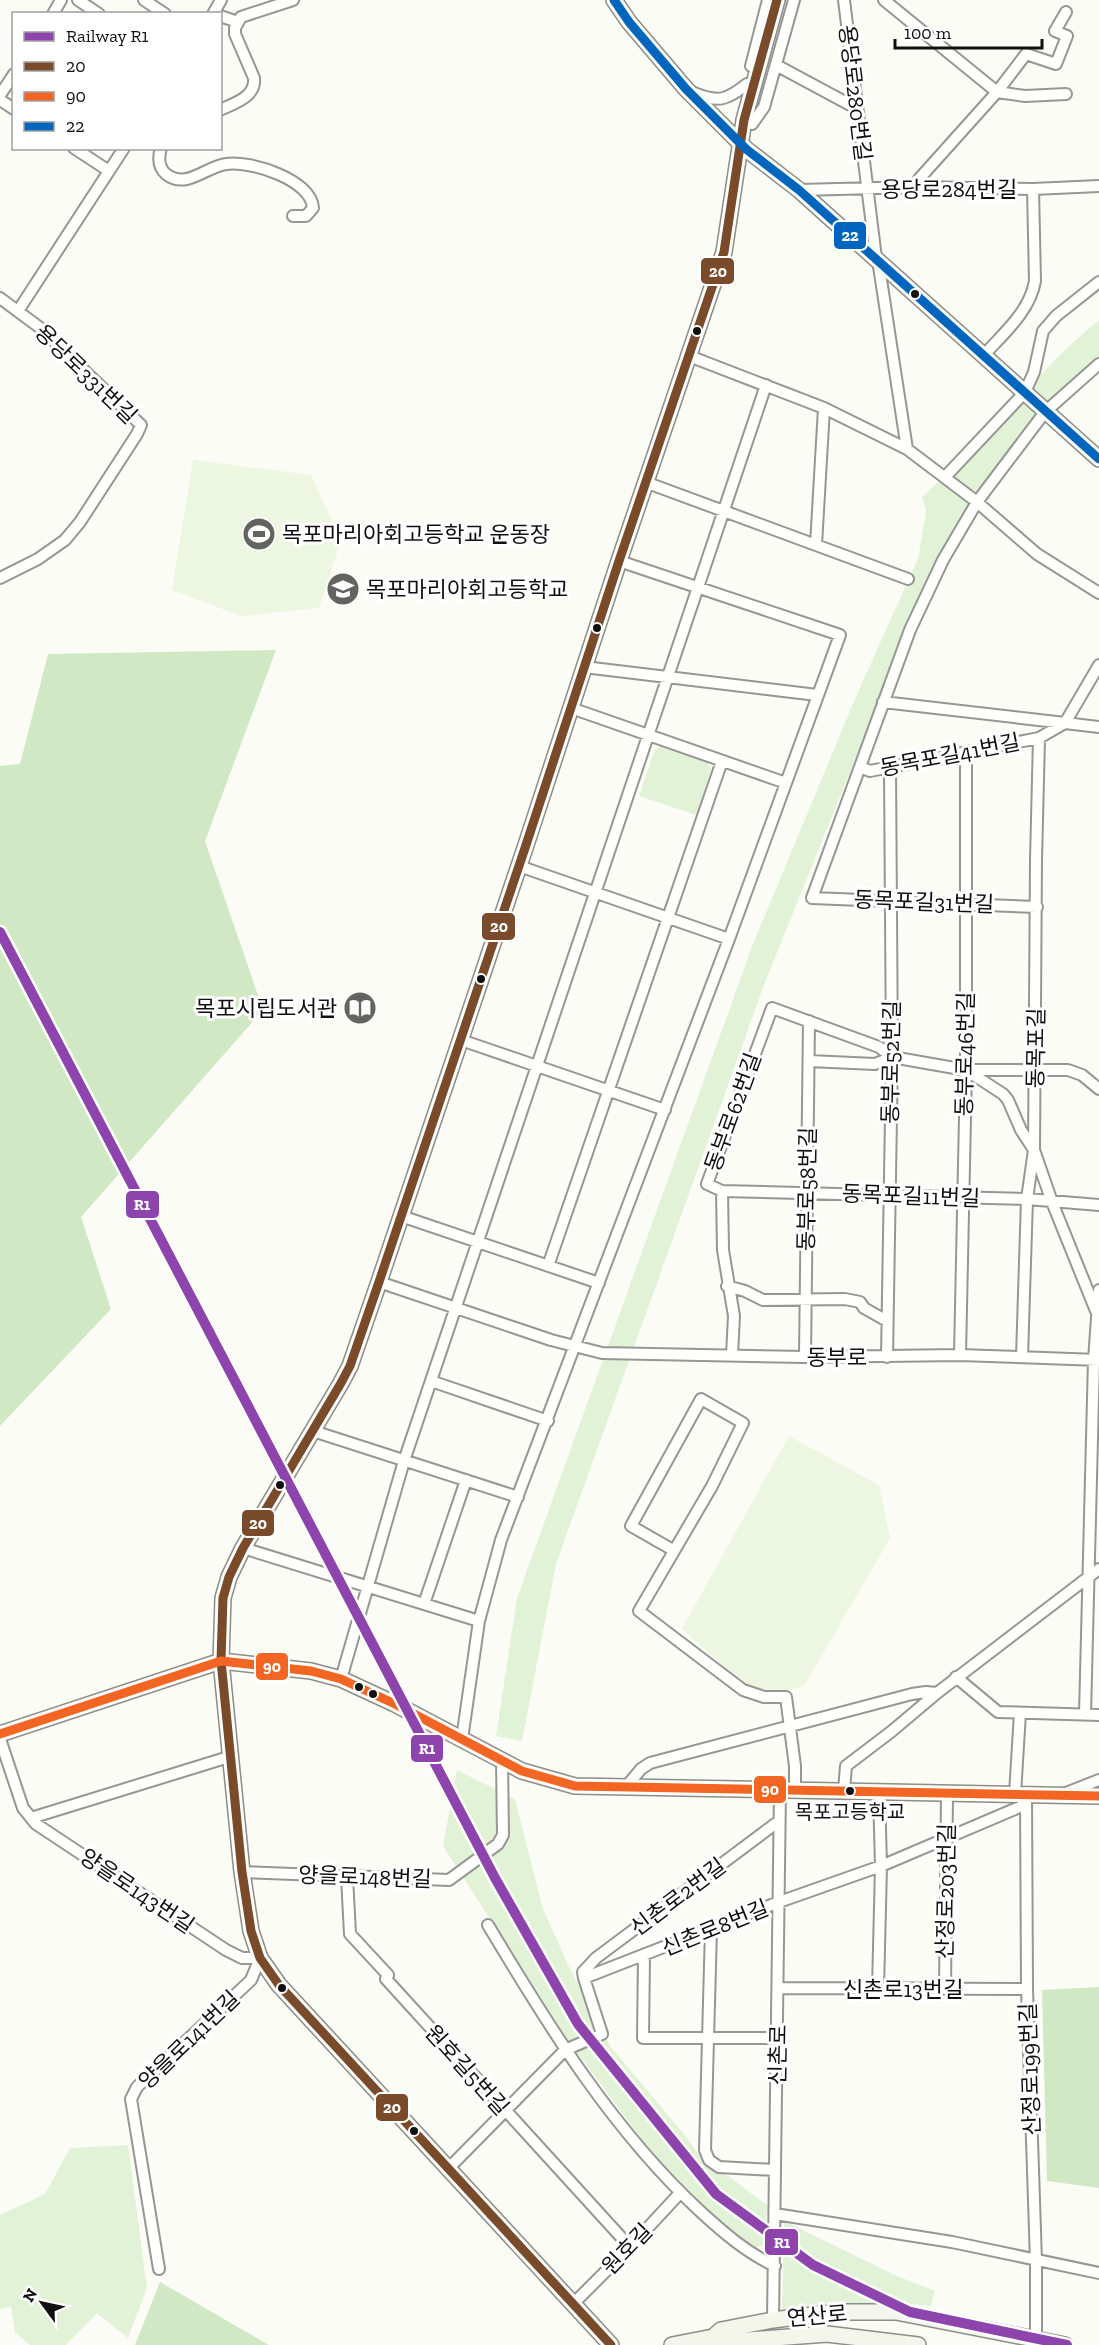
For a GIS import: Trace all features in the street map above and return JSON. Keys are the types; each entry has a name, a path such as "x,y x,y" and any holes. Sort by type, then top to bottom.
{"street":[{"path":"78,0 96,12"},
{"path":"144,0 162,12"},
{"path":"222,109 244,98 253,91 255,86 254,78 235,34 241,17 293,0"},
{"path":"614,0 629,22 686,89 743,146 799,190 1099,459"},
{"path":"748,122 747,84 768,0"},
{"path":"611,2345 279,1985 260,1958 251,1931 242,1872 221,1661 223,1598 229,1577 243,1548 350,1366 724,252 748,122 777,0"},
{"path":"748,122 785,0"},
{"path":"748,122 764,107 794,0"},
{"name":"용당로280번길","path":"844,0 881,293 907,448"},
{"path":"884,0 998,92 1025,96 1066,94"},
{"path":"916,187 919,179 998,92 1026,54 1056,64 1067,36 1055,31 1066,12"},
{"path":"222,17 238,22"},
{"path":"776,65 856,108"},
{"path":"0,94 12,77"},
{"path":"686,89 710,99 729,98 747,84"},
{"path":"77,150 109,171"},
{"name":"용당로331번길","path":"0,578 38,559 65,540 105,485 141,425 39,327 18,311 123,150"},
{"path":"161,150 160,167 174,179 192,178 218,165 230,163 259,168 288,179 305,190 313,204 313,208 306,216 293,216"},
{"name":"용당로284번길","path":"799,190 916,187 1033,189 1099,186"},
{"path":"984,355 1028,304 1033,291 1035,281 1033,189"},
{"path":"945,477 1025,392 1034,372 1042,331 1056,316 1099,282"},
{"path":"0,298 18,311"},
{"path":"689,356 824,408 907,448 977,502 1037,554 1099,593"},
{"path":"860,767 924,598 977,502 1045,412 1099,364"},
{"path":"341,1680 404,1461 766,385"},
{"path":"816,545 824,408"},
{"path":"645,482 908,579"},
{"path":"462,1739 479,1621 501,1540 729,939 840,635 619,561"},
{"path":"1065,723 1099,665"},
{"path":"584,667 817,695"},
{"path":"883,702 1099,727"},
{"path":"571,708 786,783"},
{"name":"동목포길41번길","path":"860,767 870,771 890,768 1040,738 1065,723"},
{"name":"동목포길","path":"1022,1358 1027,1199 1034,1150 1036,860 1040,738"},
{"name":"동부로46번길","path":"960,1355 966,1070 966,753"},
{"path":"548,1266 722,761"},
{"name":"동목포길31번길","path":"860,767 812,898 1037,907"},
{"name":"동부로52번길","path":"887,1357 892,1057 890,768"},
{"path":"519,866 729,939"},
{"name":"동부로62번길","path":"732,1355 734,1316 727,1286 723,1250 722,1191 707,1184 772,1008 809,1021"},
{"path":"809,1021 879,1047 892,1057 966,1070 1074,1071 1087,1078 1099,1089"},
{"name":"동부로58번길","path":"805,1358 809,1021"},
{"path":"461,1040 664,1110"},
{"path":"809,1061 875,1064 892,1057"},
{"path":"966,1070 1003,1094 1034,1150 1052,1202 1098,1317"},
{"name":"동목포길11번길","path":"722,1191 1027,1199 1099,1205"},
{"path":"401,1216 599,1283"},
{"name":"동부로","path":"379,1282 455,1309 576,1347 613,1354 805,1358 960,1355 1096,1360"},
{"path":"727,1286 745,1291 763,1300 845,1299 860,1302 864,1308 887,1320"},
{"path":"1085,1714 1099,1290"},
{"path":"431,1381 548,1421"},
{"path":"701,1399 743,1423 712,1486 673,1550 631,1526 701,1399"},
{"path":"313,1431 518,1497"},
{"path":"424,1604 466,1480"},
{"path":"243,1548 479,1621"},
{"name":"신촌로","path":"673,1550 639,1611 742,1690 764,1697 786,1698 790,1726 795,1766 779,1821 779,1988 773,2320"},
{"path":"844,1791 846,1766 956,1677 1099,1569"},
{"path":"0,1736 221,1661 310,1671 341,1680 522,1771 560,1783 584,1787 1099,1796"},
{"path":"956,1677 998,1712 1099,1715"},
{"path":"625,1788 641,1769 650,1763 912,1694 938,1693"},
{"name":"산정로199번길","path":"1020,1713 1020,1794 1036,2261 1036,2343"},
{"name":"양을로143번길","path":"0,1736 23,1808 31,1818 226,1950 242,1958 260,1958"},
{"path":"31,1818 232,1756"},
{"name":"양을로148번길","path":"242,1872 449,1880 498,1844 503,1835 502,1760"},
{"path":"1060,1795 1099,1780"},
{"path":"878,1989 879,1792"},
{"name":"산정로203번길","path":"945,1989 947,1793"},
{"name":"신촌로8번길","path":"584,1978 946,1839 1022,1806 1020,1794"},
{"name":"신촌로2번길","path":"584,1978 583,1972 596,1958 779,1821"},
{"name":"원호길5번길","path":"347,1877 350,1934 388,1975 386,1979 630,2247"},
{"path":"488,1925 565,2050 647,2157 680,2193 746,2251 775,2266"},
{"path":"711,1929 705,2150 709,2160 719,2166 776,2170"},
{"path":"644,1956 643,2038 778,2038"},
{"name":"양을로141번길","path":"159,2268 131,2099 137,2087 251,1980 260,1958"},
{"path":"448,2169 565,2050 602,2034 584,1978"},
{"name":"신촌로13번길","path":"779,1988 1028,1989"},
{"name":"원호길","path":"572,2305 680,2193"},
{"path":"775,2214 952,2242 1099,2273"},
{"name":"연산로","path":"672,2345 713,2337 722,2330 773,2320 836,2312 896,2312 1036,2343 1065,2345"},
{"name":"연산로","path":"713,2337 722,2342 827,2334 870,2342 918,2345"}],"green space":[{"path":"1099,320 1099,360 1045,403 977,491 971,491 954,477 1041,375"},
{"name":"목포마리아회고등학교 운동장","path":"193,460 311,475 334,525 340,544 319,608 241,616 172,590"},
{"path":"938,482 945,483 970,506 910,623 764,985 556,1564 522,1741 496,1736 517,1598 753,944 857,694 918,559 926,510 922,497"},
{"path":"276,650 205,841 263,1010 81,1217 111,1309 0,1426 0,766 20,764 48,654"},
{"path":"663,746 707,762 711,769 696,815 639,796 655,749"},
{"path":"789,1436 879,1485 890,1538 804,1686 778,1693 749,1689 682,1629"},
{"path":"457,1770 515,1799 543,1909 569,1967 610,2046 683,2133 705,2163 724,2173 767,2205 764,2245 751,2249 670,2175 564,2034 443,1846"},
{"path":"1099,1987 1099,2188 1047,2181 1042,1990"},
{"path":"128,2145 147,2288 128,2338 97,2313 66,2345 30,2345 15,2332 11,2307 0,2309 0,2215 45,2194 70,2148"},
{"path":"784,2221 897,2276 935,2291 931,2306 894,2303 856,2304 819,2307 782,2314"},
{"path":"160,2282 269,2345 135,2345"}],"rail line":[{"name":"R1","path":"0,932 495,1878 578,2024 716,2194 813,2265 910,2312 1067,2345"}],"transit line":[{"name":"22","path":"614,0 629,22 686,89 746,149 799,190 1099,459"},
{"name":"20","path":"611,2345 279,1985 260,1958 251,1931 242,1872 221,1661 223,1598 229,1577 243,1548 350,1366 724,252 744,120 777,0"},
{"name":"90","path":"0,1734 221,1661 311,1671 341,1679 395,1704 522,1771 575,1786 1099,1796"}],"place":[{"name":"목포마리아회고등학교 운동장","path":"259,534"},
{"name":"목포마리아회고등학교","path":"343,589"},
{"name":"목포시립도서관","path":"360,1008"},
{"name":"목포고등학교","path":"850,1791"}]}
